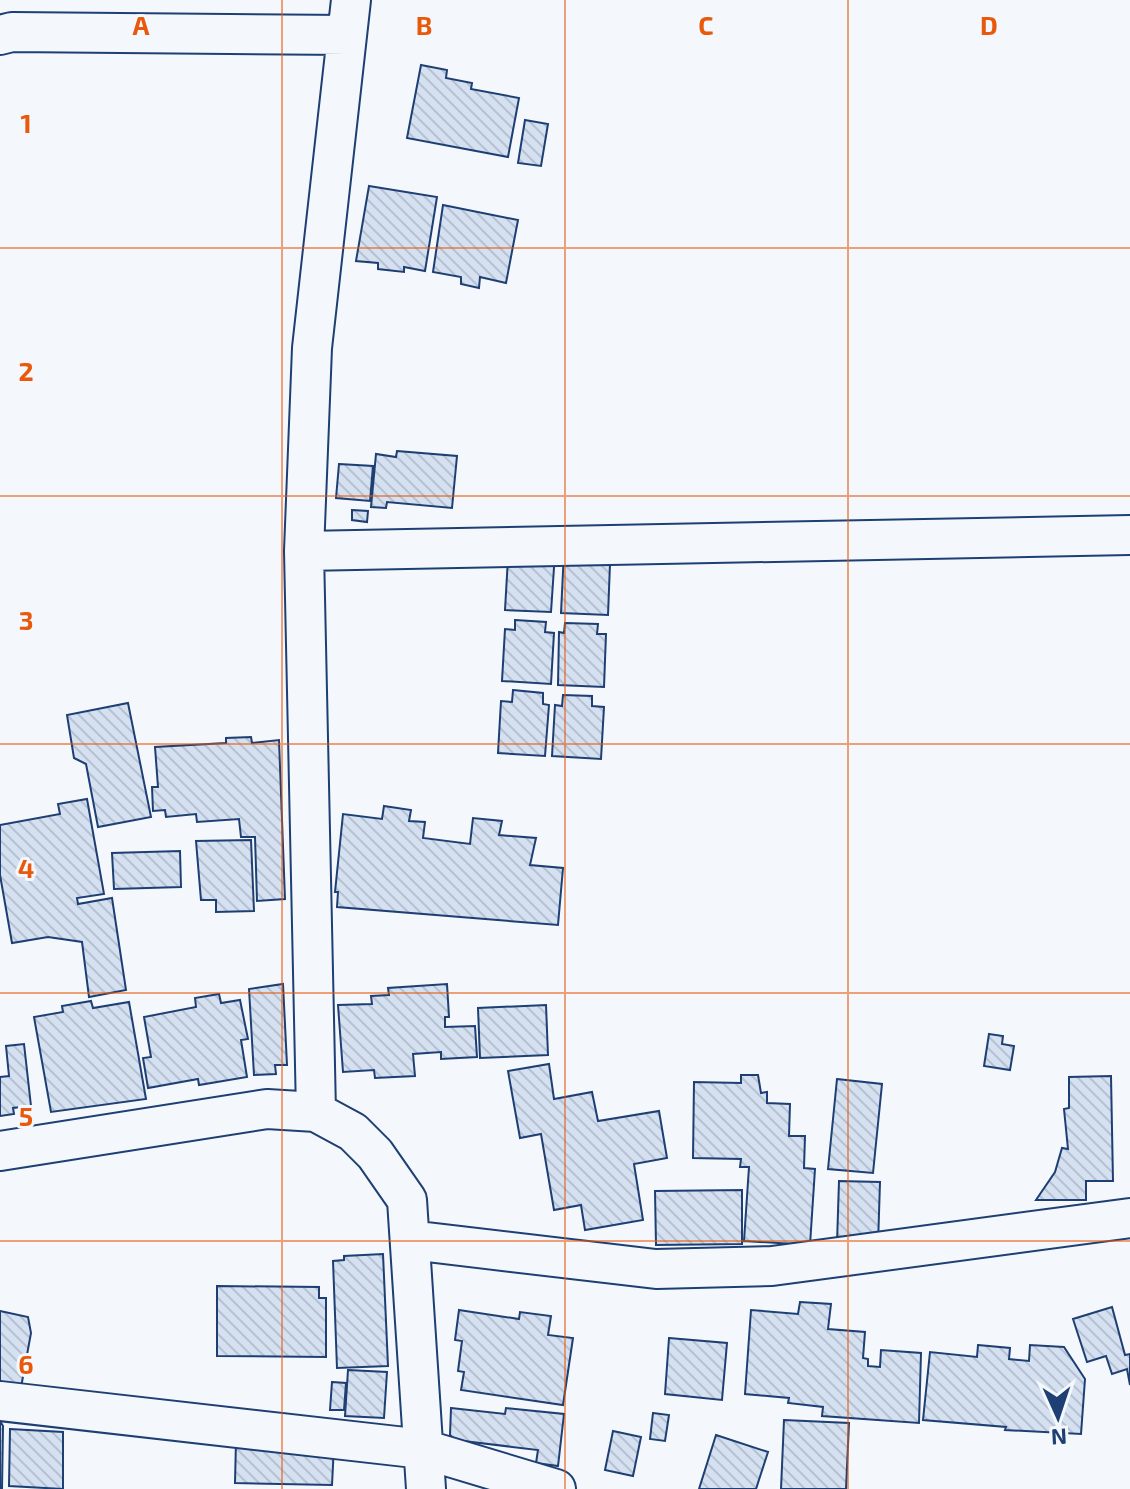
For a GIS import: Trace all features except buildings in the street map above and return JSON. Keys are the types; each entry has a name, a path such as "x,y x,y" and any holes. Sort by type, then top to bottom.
{"street":[{"path":"0,35 349,17 312,348 304,551 316,1112"},
{"path":"304,551 1130,535"},
{"path":"0,1151 267,1109 316,1112 353,1132 375,1154 407,1200 426,1489"},
{"path":"410,1240 656,1269 772,1266 1130,1218"},
{"path":"0,1401 423,1449 556,1489"}]}
